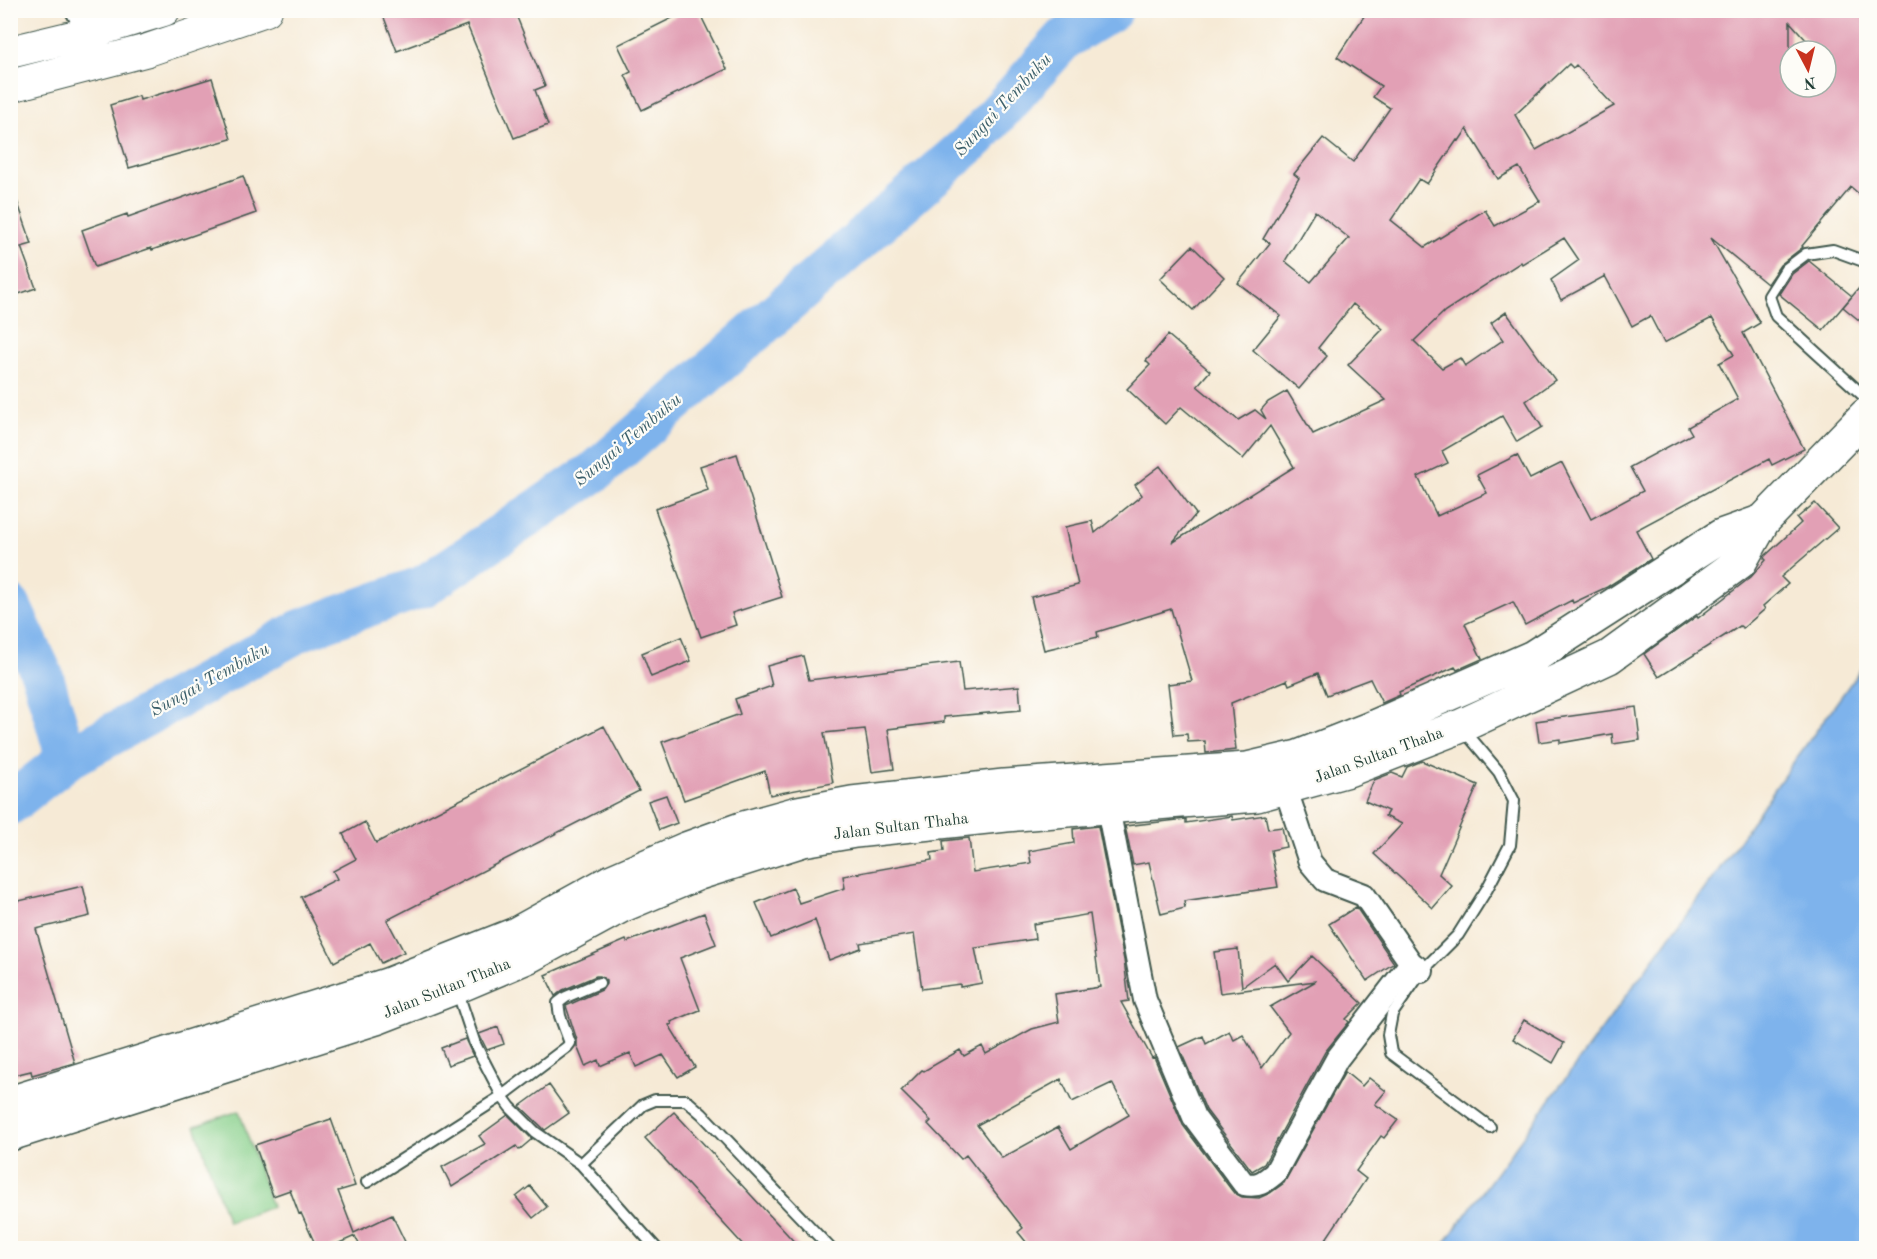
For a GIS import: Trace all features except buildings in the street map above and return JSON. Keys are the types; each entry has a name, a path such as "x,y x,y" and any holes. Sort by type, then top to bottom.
{"highway":[{"name":"Jalan Sultan Thaha","path":"10,1134 379,1017 516,934 610,882 686,849 744,828 798,813 852,803 1005,800 1108,808 1257,795 1348,770 1461,726 1609,657 1740,562 1763,521 1866,415"},
{"name":"Jalan Sultan Thaha","path":"1005,800 1247,768 1298,757 1369,729 1533,657 1721,536 1763,521"},
{"path":"1445,695 1461,726"},
{"name":"Jalan Sultan Thaha","path":"10,1103 346,999 451,974"}],"street":[{"path":"10,52 83,22 164,10"},
{"path":"10,86 148,50 266,10"},
{"path":"1108,808 1145,1000 1194,1117 1244,1184 1254,1186 1262,1184 1275,1173 1337,1059 1417,967 1364,896 1325,880 1310,862 1285,787"}],"lane":[{"path":"1866,262 1833,250 1806,254 1786,269 1769,297 1776,316 1866,398"},
{"path":"1461,726 1500,772 1514,801 1510,845 1487,889 1458,935 1417,967 1392,1014 1388,1035 1391,1053 1490,1127"},
{"path":"451,974 475,1044 502,1096 534,1132 581,1164 656,1248"},
{"path":"367,1182 502,1096 570,1043 560,1016 558,1005 560,1000 599,983"},
{"path":"581,1164 643,1105 655,1100 686,1100 830,1248"}],"green space":[{"path":"239,1111 272,1207 228,1222 195,1126"}],"water":[{"path":"1866,662 1866,1248 1441,1248 1718,871"}],"waterway":[{"name":"Sungai Tembuku","path":"10,804 67,759 301,630 424,586 597,470 976,138 1064,39 1112,10"},
{"path":"10,606 42,674 67,759"}]}
